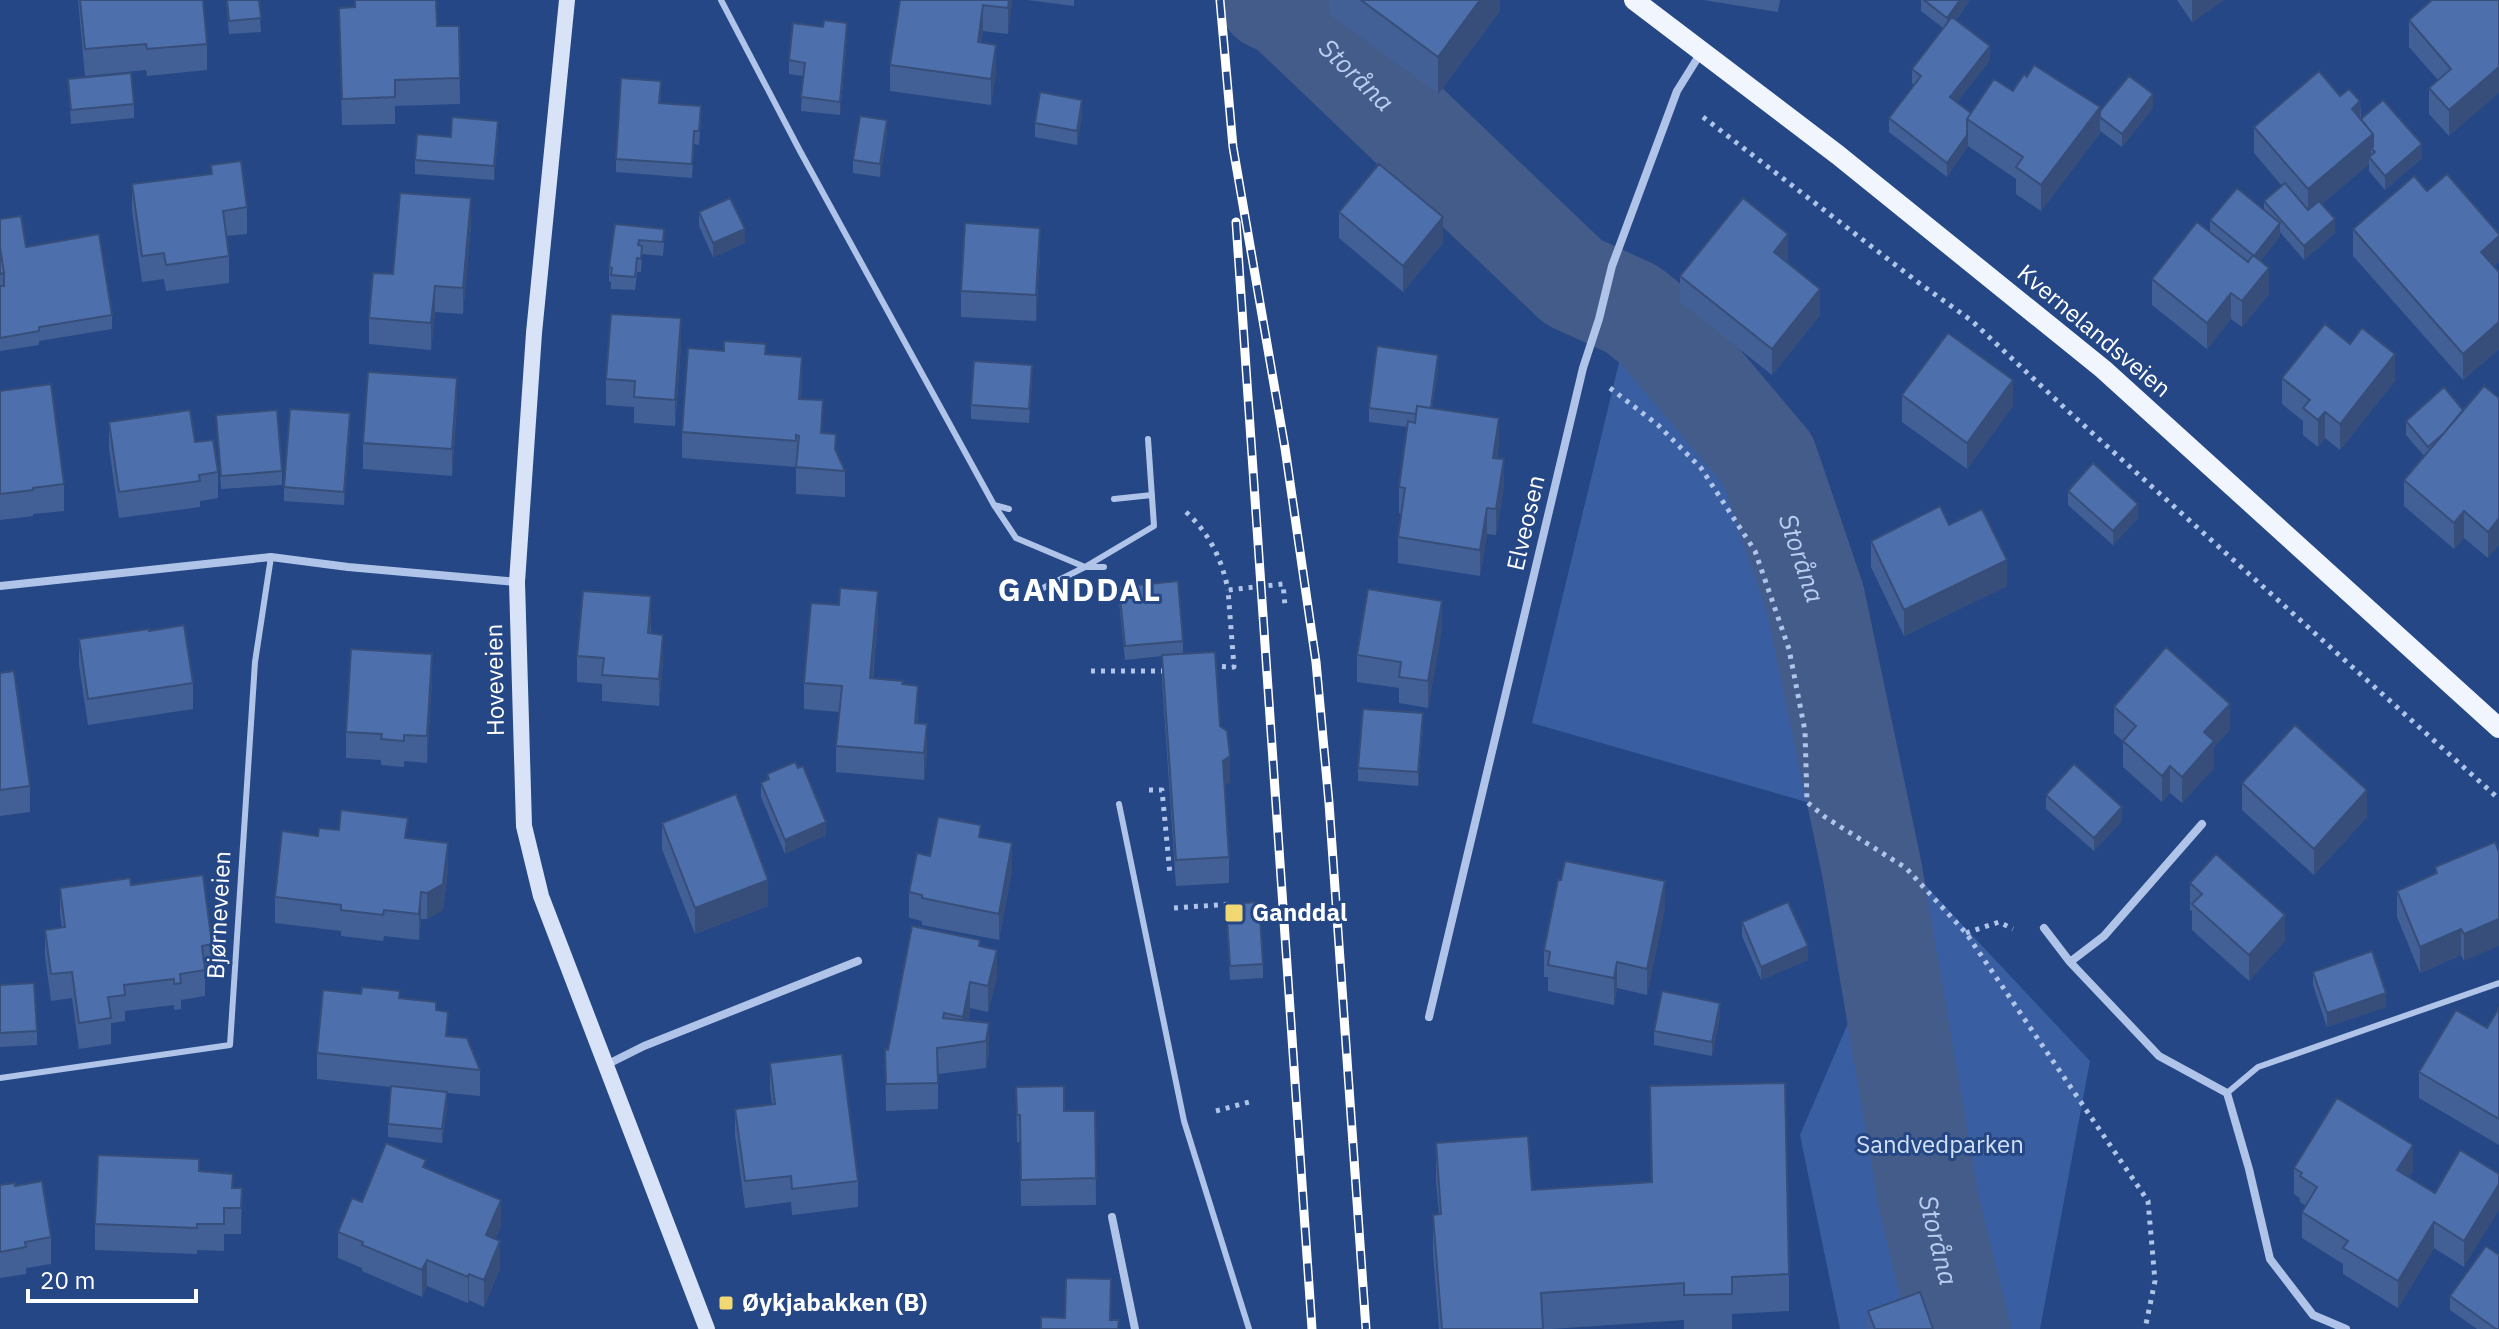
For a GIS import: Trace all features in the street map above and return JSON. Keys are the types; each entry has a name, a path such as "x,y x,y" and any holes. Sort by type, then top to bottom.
{"main road":[{"name":"Hoveveien","path":"567,0 534,333 517,582 524,826 541,896 707,1329"},
{"name":"Kvernelandsveien","path":"1634,0 1952,245 2103,369 2499,728"}],"street":[{"name":"Elveosen","path":"1429,1017 1583,368 1612,266 1677,91 1702,51"},
{"path":"0,586 271,557 517,582"},
{"path":"2070,962 2104,936 2202,824"},
{"path":"2044,928 2070,962 2159,1056 2227,1093 2270,1259 2313,1315 2346,1329"},
{"path":"606,1065 644,1046 858,961"},
{"path":"1112,1217 1135,1329"}],"lane":[{"path":"721,0 994,505 1016,538 1085,567 1104,567"},
{"path":"1043,588 1154,526 1148,439"},
{"path":"1114,499 1152,495"},
{"path":"994,505 1009,509"},
{"name":"Bjørneveien","path":"0,1078 230,1045 255,662 271,557"},
{"path":"1119,804 1184,1121 1249,1329"},
{"path":"2227,1093 2258,1067 2499,983"}],"path":[{"path":"1677,91 1707,121 1972,321 2499,799"},
{"path":"1583,368 1658,425 1701,468 1755,551 1789,649 1805,731 1807,802 1825,817 1906,868 1966,933 2148,1201 2155,1281 2145,1329"},
{"path":"1152,495 1187,513 1208,535 1224,569 1234,667 1210,666"},
{"path":"1228,590 1283,584 1285,606"},
{"path":"1091,671 1172,671"},
{"path":"1162,790 1170,879"},
{"path":"1172,893 1173,908 1231,904"},
{"path":"1966,933 1999,922 2019,933 2044,928"}],"green space":[{"path":"1632,309 1706,386 1747,463 1796,591 1807,802 1532,723"},
{"name":"Sandvedparken","path":"1913,872 2090,1061 2040,1329 1840,1329 1800,1135"}],"building":[{"path":"80,0 203,0 207,44 147,49 146,44 85,49"},
{"path":"227,0 259,0 261,18 229,21"},
{"path":"355,0 436,0 437,26 459,26 460,78 395,80 395,97 342,99 339,8 355,7"},
{"path":"900,0 1009,0 1008,8 983,5 978,42 996,45 991,79 890,65"},
{"path":"1361,0 1480,0 1438,57"},
{"path":"1924,0 1960,0 1947,18"},
{"path":"2432,0 2499,0 2499,67 2449,110 2429,88 2451,69 2409,20"},
{"path":"1952,17 1990,46 1950,97 1971,113 1967,119 1967,135 1947,163 1889,118 1921,76 1912,69"},
{"path":"824,20 847,23 840,102 801,97 805,63 789,60 793,23 823,27"},
{"path":"2034,65 2100,107 2041,185 2016,167 2023,157 1967,119 1994,79 2013,91"},
{"path":"2319,71 2340,96 2349,89 2360,101 2352,109 2373,134 2308,189 2254,127"},
{"path":"131,73 134,104 71,110 68,79"},
{"path":"2129,76 2153,94 2122,134 2100,117 2100,111"},
{"path":"621,78 661,81 659,103 701,106 699,131 694,131 692,164 616,159"},
{"path":"1040,92 1082,100 1077,131 1035,123"},
{"path":"2383,100 2422,144 2385,176 2369,157 2375,152 2371,148 2373,134 2361,119"},
{"path":"860,116 887,120 880,164 853,160"},
{"path":"452,117 498,121 494,166 415,160 417,134 451,137"},
{"path":"241,161 247,207 223,211 229,256 166,265 164,253 142,256 132,184 212,174 211,165"},
{"path":"1379,164 1443,217 1403,266 1339,212"},
{"path":"2447,174 2499,234 2481,252 2499,272 2499,322 2463,354 2353,229 2414,176 2427,191"},
{"path":"2285,183 2308,210 2319,201 2335,219 2304,246 2264,201"},
{"path":"2237,188 2280,223 2254,256 2210,220"},
{"path":"400,193 471,198 463,288 435,286 431,323 369,318 373,273 393,274"},
{"path":"730,198 745,229 713,243 699,212"},
{"path":"1743,198 1788,234 1774,252 1820,289 1772,349 1680,276"},
{"path":"21,216 26,247 99,234 112,315 39,327 39,331 0,338 0,286 4,286 4,273 0,219"},
{"path":"2197,222 2248,262 2253,255 2269,268 2242,301 2231,293 2207,323 2152,279"},
{"path":"965,223 1040,228 1036,295 961,291"},
{"path":"615,224 664,229 663,242 639,240 641,259 637,258 635,277 611,275 612,268 609,267"},
{"path":"0,247 4,273 0,274"},
{"path":"611,314 681,318 675,400 634,397 635,381 606,379"},
{"path":"2325,324 2350,344 2362,328 2395,354 2340,424 2325,412 2318,420 2303,408 2310,400 2282,378"},
{"path":"1948,333 2013,380 1967,443 1902,395"},
{"path":"724,341 766,344 765,354 802,357 799,399 823,400 821,433 836,434 835,449 845,471 796,467 799,436 796,435 796,441 682,432 688,348 724,351"},
{"path":"1377,346 1438,355 1431,408 1417,406 1416,414 1369,408"},
{"path":"974,361 1032,365 1029,409 971,405"},
{"path":"368,372 457,378 452,449 363,443"},
{"path":"51,384 64,484 0,494 0,391"},
{"path":"2484,386 2499,398 2499,518 2488,532 2464,511 2454,523 2404,480"},
{"path":"2444,387 2463,410 2428,447 2406,421"},
{"path":"1417,406 1499,418 1493,458 1504,459 1496,509 1487,508 1480,550 1398,537 1405,488 1399,487 1408,421 1415,423"},
{"path":"290,409 350,413 344,492 284,487"},
{"path":"190,410 195,442 213,440 218,472 199,475 200,481 119,492 109,422"},
{"path":"277,410 282,471 221,476 216,415"},
{"path":"2093,463 2138,504 2113,531 2068,491"},
{"path":"1940,506 1949,525 1982,509 2007,560 1904,610 1871,541"},
{"path":"1178,581 1183,641 1125,646 1119,587"},
{"path":"840,588 878,591 870,678 903,681 902,684 918,686 915,723 927,724 924,753 836,746 842,686 804,683 811,603 839,605"},
{"path":"1368,589 1442,601 1428,681 1399,677 1401,662 1357,655"},
{"path":"583,591 651,596 648,633 663,635 659,679 602,675 604,658 577,656"},
{"path":"184,625 193,683 88,699 79,639"},
{"path":"2166,647 2230,704 2204,732 2214,741 2182,777 2170,766 2162,776 2123,741 2136,726 2114,707"},
{"path":"351,649 432,654 427,736 404,735 404,741 381,739 382,734 346,732"},
{"path":"1215,652 1220,726 1227,731 1230,756 1223,761 1229,857 1176,860 1162,655"},
{"path":"14,671 30,786 0,790 0,673"},
{"path":"1363,709 1423,713 1418,772 1358,768"},
{"path":"2295,725 2367,790 2314,849 2242,783"},
{"path":"795,762 798,768 803,766 826,822 785,840 761,783 769,779 767,774"},
{"path":"2074,764 2122,807 2094,838 2046,795"},
{"path":"736,794 768,880 695,908 662,823"},
{"path":"341,810 408,818 405,838 448,843 443,884 427,893 421,892 419,914 384,910 383,915 341,910 341,905 275,897 282,831 318,836 319,828 339,830"},
{"path":"938,817 981,825 979,837 1012,843 999,914 922,898 922,895 909,892 917,853 930,856"},
{"path":"2495,842 2499,852 2499,919 2464,934 2461,929 2420,947 2397,891 2437,873 2435,867"},
{"path":"2216,854 2285,915 2249,955 2192,904 2202,894 2190,883"},
{"path":"1565,861 1665,881 1647,969 1617,962 1614,978 1548,965 1550,952 1544,950 1558,880 1561,880"},
{"path":"203,875 212,944 202,946 205,970 180,974 181,983 174,984 174,979 124,985 125,995 108,997 111,1018 79,1023 72,972 51,974 45,930 65,927 60,888 130,878 131,885"},
{"path":"1259,902 1263,964 1230,966 1226,904"},
{"path":"1788,902 1808,946 1761,967 1742,922"},
{"path":"912,926 980,940 979,946 997,950 988,986 970,982 963,1017 944,1013 943,1018 989,1023 986,1041 937,1048 938,1083 886,1084 885,1049 888,1050"},
{"path":"2372,951 2386,993 2327,1013 2313,972"},
{"path":"34,983 37,1031 0,1033 0,985"},
{"path":"362,987 400,991 399,998 436,1002 436,1010 448,1012 446,1036 467,1038 480,1070 317,1053 323,990 361,994"},
{"path":"1662,991 1720,1003 1712,1042 1654,1031"},
{"path":"2499,1008 2499,1119 2419,1072 2456,1010 2487,1028"},
{"path":"842,1054 858,1181 792,1189 791,1176 745,1181 735,1109 775,1104 770,1063"},
{"path":"1785,1083 1789,1274 1732,1277 1732,1294 1684,1295 1684,1283 1541,1293 1543,1329 1442,1329 1433,1215 1441,1214 1436,1143 1528,1136 1532,1190 1652,1182 1650,1086"},
{"path":"391,1086 447,1092 442,1129 388,1124"},
{"path":"1064,1086 1064,1111 1095,1111 1096,1178 1021,1180 1020,1115 1017,1115 1016,1087"},
{"path":"2337,1098 2413,1145 2397,1170 2435,1193 2460,1150 2499,1174 2499,1184 2464,1241 2434,1222 2398,1281 2343,1248 2348,1241 2302,1212 2317,1187 2294,1168"},
{"path":"386,1143 426,1160 423,1167 501,1200 486,1235 500,1241 484,1280 469,1274 468,1277 427,1260 422,1270 338,1232 352,1198 362,1202"},
{"path":"98,1155 199,1159 199,1171 233,1174 232,1188 242,1188 241,1208 224,1208 224,1224 197,1224 197,1228 95,1224"},
{"path":"42,1181 51,1237 25,1242 26,1247 0,1252 0,1185 15,1183 15,1186"},
{"path":"2486,1246 2499,1255 2499,1329 2450,1296"},
{"path":"1066,1278 1111,1279 1110,1320 1119,1320 1118,1329 1041,1329 1041,1317 1065,1318"},
{"path":"1920,1292 1933,1329 1875,1329 1868,1311"}],"waterway":[{"name":"Storåna","path":"1269,0 1286,8 1573,282 1632,309 1657,329 1768,460 1815,598 1872,870 1929,1204 1960,1329"}],"railway":[{"path":"1220,0 1233,147 1285,448 1316,662 1329,803 1366,1329"},
{"path":"1236,222 1312,1329"}],"place":[{"name":"Ganddal","path":"1234,913"},
{"name":"Øykjabakken (B)","path":"726,1303"}],"district":[{"name":"GANDDAL","path":"1080,590"}]}
